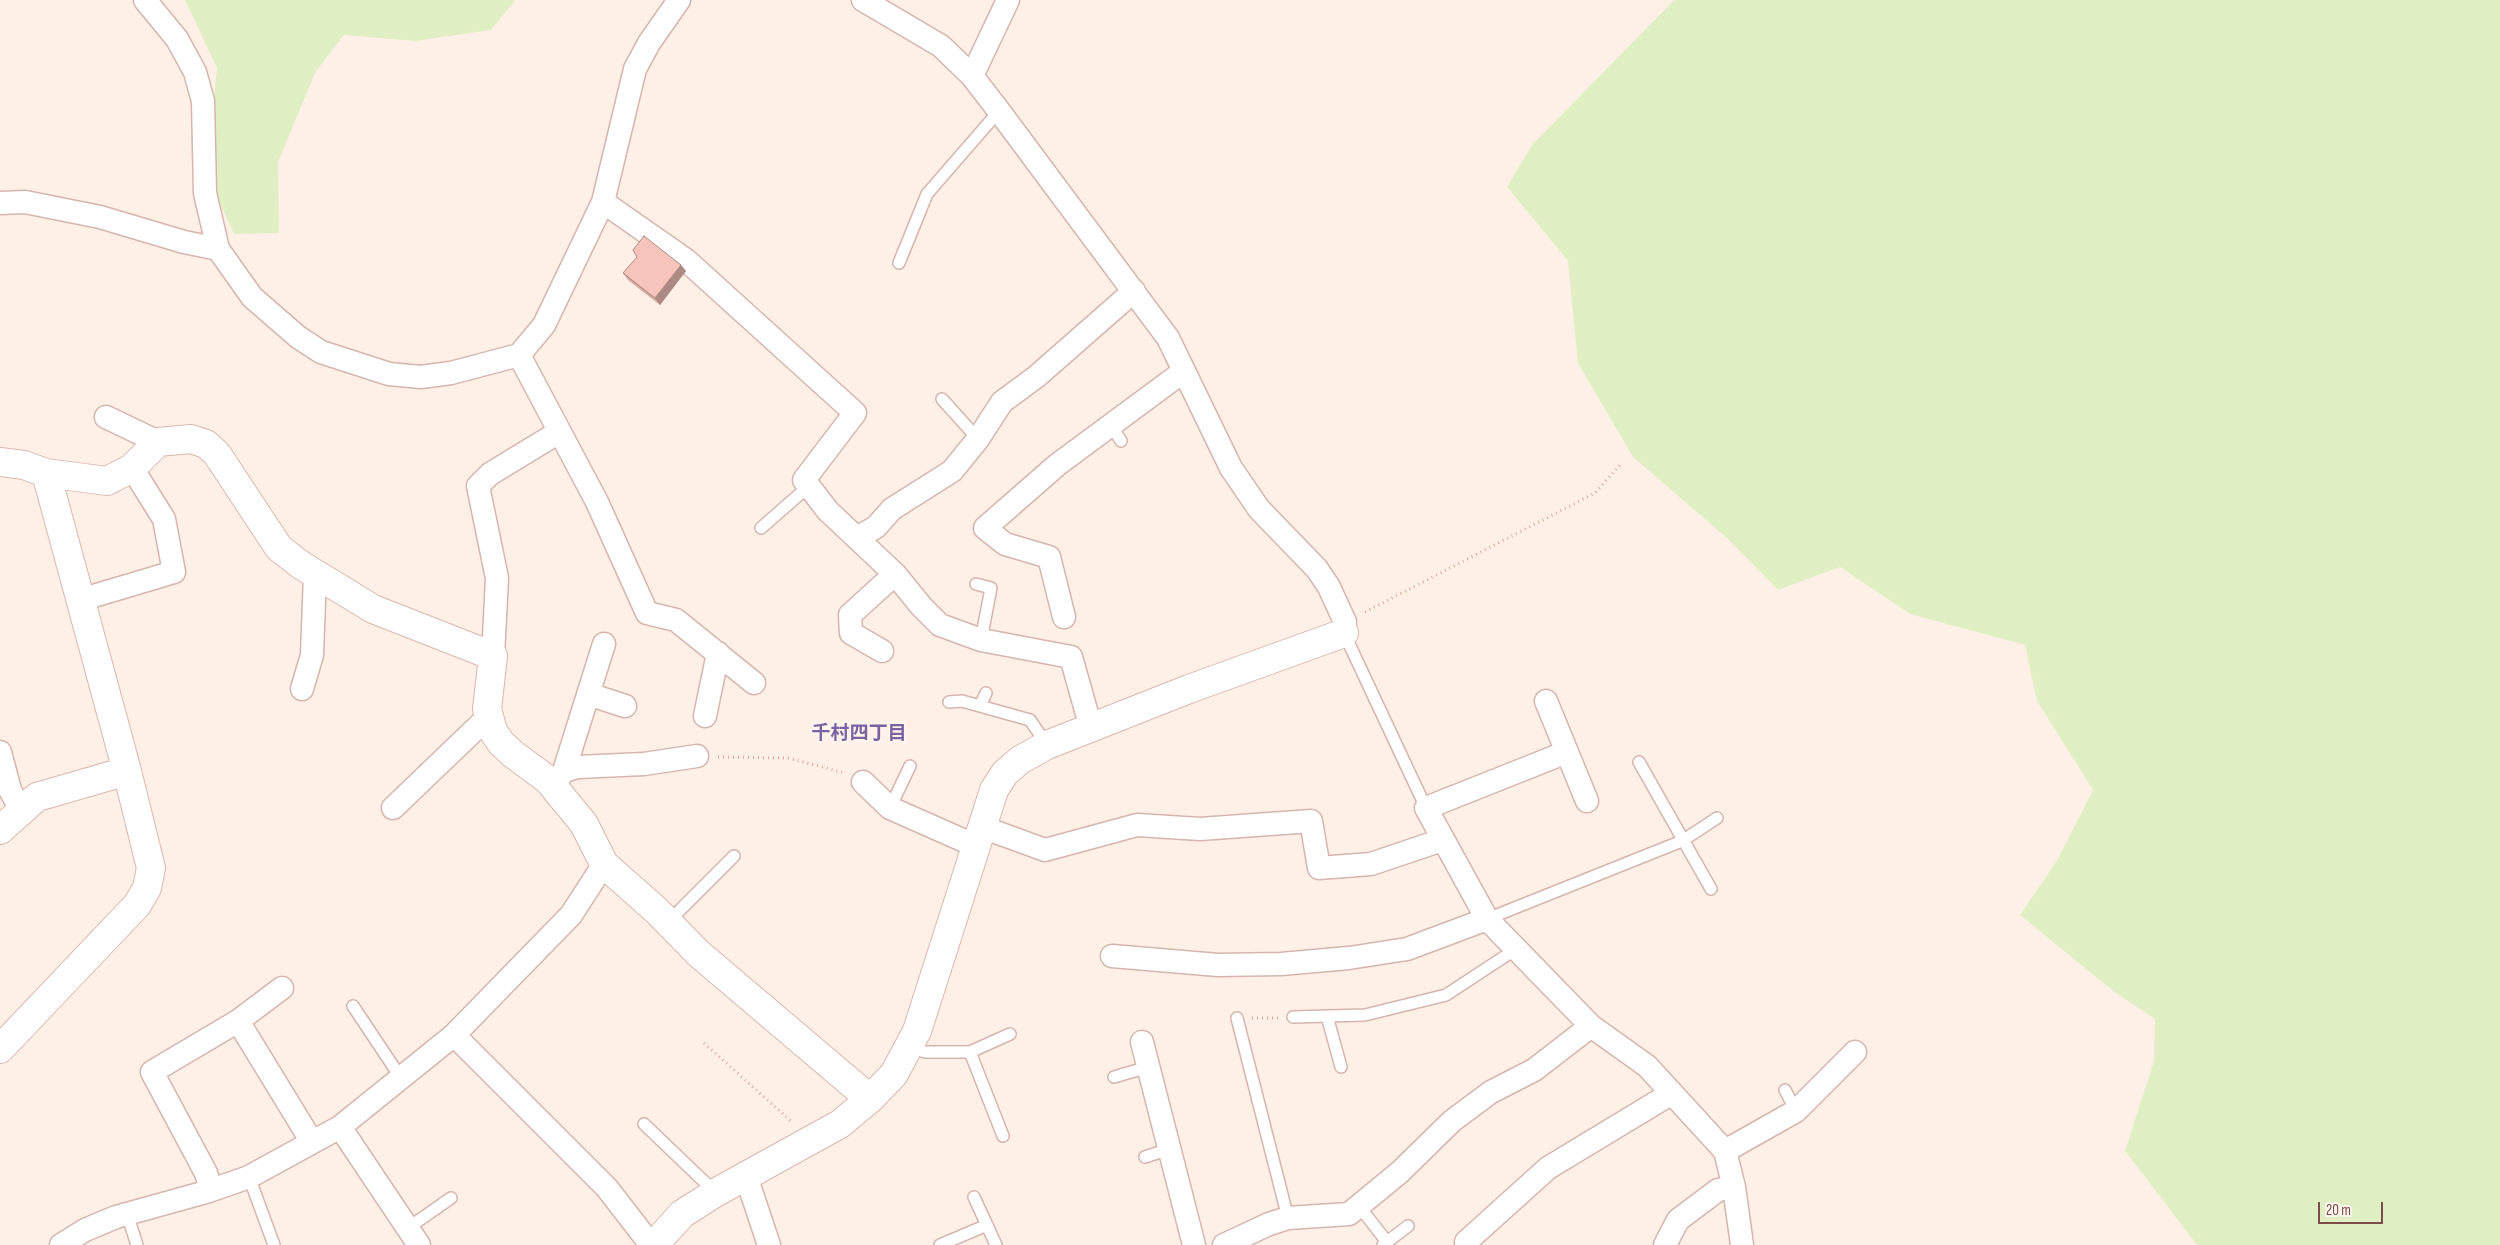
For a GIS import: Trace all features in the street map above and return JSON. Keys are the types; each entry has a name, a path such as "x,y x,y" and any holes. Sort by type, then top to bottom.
{"street":[{"path":"145,0 178,39 197,79 203,101 205,194 218,249 252,297 298,337 321,352 389,374 420,377 451,373 519,355 544,325 603,202 635,70 649,43 679,0"},
{"path":"454,1035 607,1188 652,1245 682,1214 715,1192 840,1124 870,1099 894,1074 917,1031 994,790 1005,774 1020,760 1047,745 1344,628 1329,587 1317,569 1259,509 1231,468 1168,338 972,76 942,46 863,0"},
{"path":"972,76 1008,0"},
{"path":"0,203 25,202 100,217 184,242 218,249"},
{"path":"603,202 686,260 855,413 804,480 828,511 895,574 920,606 940,625 981,640 1071,657 1092,728"},
{"path":"857,538 876,527 892,509 952,471 978,439 1002,402 1036,377 1134,291"},
{"path":"519,355 597,502 647,613 676,620 754,683"},
{"path":"1064,617 1049,557 1005,544 985,528 1057,465 1116,433 1184,371"},
{"path":"106,417 158,442 190,439 206,444 217,454 279,548 315,574 373,609 493,656"},
{"path":"559,432 490,474 478,486 497,578 488,709 493,731 501,743 558,779 604,864 668,922 698,953 870,1099"},
{"path":"0,462 24,465 46,473 107,481 132,468 158,442"},
{"path":"80,600 174,572 164,518 132,468"},
{"path":"0,1049 137,906 147,888 151,868 127,771 46,473"},
{"path":"302,689 312,655 315,574"},
{"path":"869,650 851,633 850,616 895,574"},
{"path":"558,779 604,644"},
{"path":"705,716 718,653"},
{"path":"588,694 625,706"},
{"path":"1546,701 1587,801"},
{"path":"393,808 489,716"},
{"path":"0,752 10,790 21,810"},
{"path":"1567,752 1426,808 1487,919 1591,1026 1647,1066 1724,1151 1734,1187 1742,1245"},
{"path":"558,779 578,768 644,764 697,756"},
{"path":"0,830 37,797 127,771"},
{"path":"863,782 890,808 979,837 1045,850 1137,825 1200,829 1311,821 1319,868 1371,864 1442,840"},
{"path":"61,1245 85,1230 127,1214 212,1190 249,1177 340,1127 454,1035 572,915 604,864"},
{"path":"1112,956 1218,965 1281,964 1339,959 1407,949 1487,919"},
{"path":"212,1190 206,1173 152,1072 238,1021 282,988"},
{"path":"238,1021 312,1142"},
{"path":"1224,1245 1252,1240 1269,1224 1288,1218 1349,1214 1400,1172 1452,1121 1491,1092 1534,1070 1591,1026"},
{"path":"1142,1042 1194,1245"},
{"path":"1724,1151 1796,1111 1855,1052"},
{"path":"1468,1245 1466,1242 1548,1168 1672,1093"},
{"path":"340,1127 413,1237"},
{"path":"746,1176 769,1245"},
{"path":"1665,1245 1678,1220 1718,1190 1734,1187"}],"lane":[{"path":"899,263 927,194 998,111"},
{"path":"942,399 978,439"},
{"path":"761,528 809,486"},
{"path":"976,584 991,588 981,640"},
{"path":"1344,628 1426,808"},
{"path":"980,706 986,693"},
{"path":"949,702 962,701 1030,720 1047,745"},
{"path":"1639,762 1682,841 1712,889"},
{"path":"890,808 910,766"},
{"path":"1487,919 1682,841 1717,818"},
{"path":"668,922 734,856"},
{"path":"1293,1018 1365,1015 1446,995 1516,949"},
{"path":"353,1006 401,1078"},
{"path":"1327,1016 1341,1067"},
{"path":"1237,1018 1288,1218"},
{"path":"909,1048 925,1052 970,1052 1010,1034"},
{"path":"970,1052 1002,1136"},
{"path":"1114,1077 1148,1067"},
{"path":"1785,1090 1796,1111"},
{"path":"644,1124 715,1192"},
{"path":"1145,1157 1169,1149"},
{"path":"249,1177 274,1245"},
{"path":"974,1197 996,1245"},
{"path":"413,1237 451,1198"},
{"path":"1359,1206 1385,1244 1408,1226"},
{"path":"127,1214 137,1245"},
{"path":"940,1245 987,1225"}],"path":[{"path":"1344,628 1595,493 1620,465"},
{"path":"697,756 788,758 843,772 863,782"},
{"path":"1237,1018 1293,1018"},
{"path":"704,1043 812,1140"}],"green space":[{"path":"185,0 513,0 514,2 491,30 415,41 344,35 316,71 278,162 279,233 234,234 206,173 217,68"},
{"path":"1674,0 2500,0 2500,1245 2197,1245 2125,1151 2154,1061 2155,1019 2113,991 2020,915 2056,862 2093,790 2037,701 2025,645 1910,614 1840,567 1778,590 1728,539 1633,457 1578,363 1568,261 1507,187 1532,145"}],"building":[{"path":"644,236 681,265 655,298 623,273 637,257 633,250"}],"district":[{"name":"千村四丁目","path":"859,734"}]}
